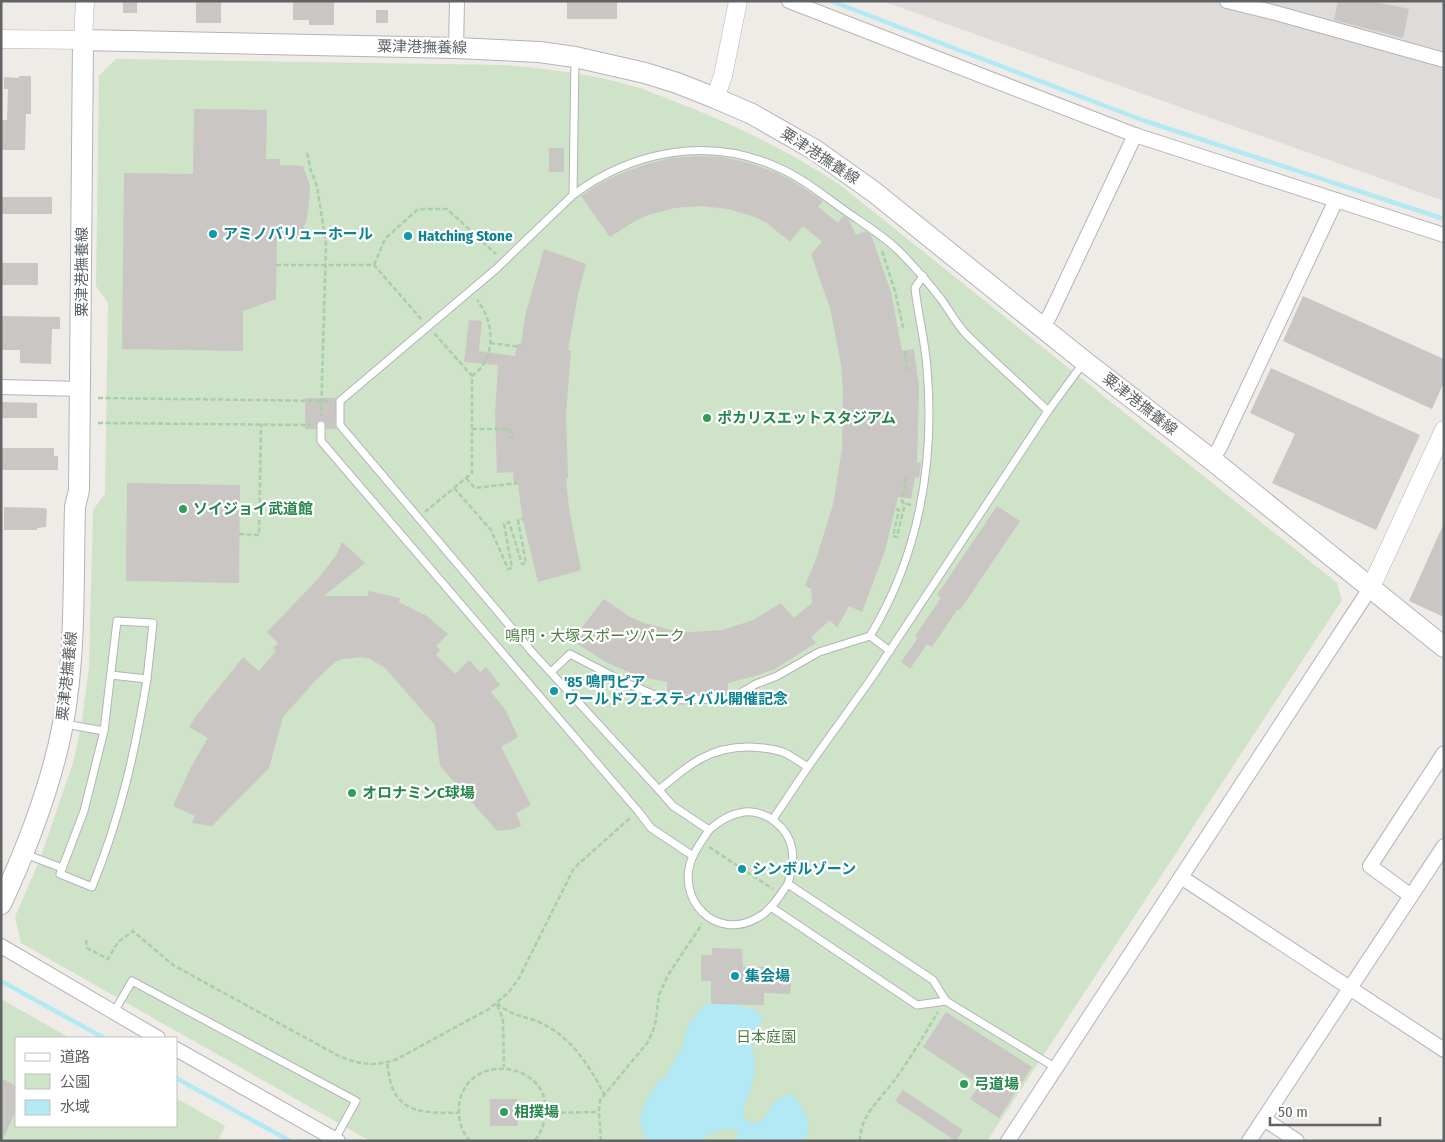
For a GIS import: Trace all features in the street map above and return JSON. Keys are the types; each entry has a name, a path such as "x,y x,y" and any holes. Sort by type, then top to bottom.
{"main road":[{"name":"粟津港撫養線","path":"1,904 24,854 45,794 63,724 71,656 75,507 79,490 90,393 84,40 498,49 575,57 645,73 677,83 752,114 822,155 874,192 1444,647"}],"street":[{"path":"1,39 84,40 85,1"},
{"path":"456,48 457,1"},
{"path":"715,98 723,76 738,1"},
{"path":"788,1 1134,135 1444,235"},
{"path":"1227,1 1444,60"},
{"path":"1042,327 1050,315 1134,135"},
{"path":"1212,460 1220,447 1336,200"},
{"path":"1,387 90,393"},
{"path":"1010,1140 1371,587 1444,430"},
{"path":"1411,896 1370,866 1444,753"},
{"path":"1249,1141 1443,847"},
{"path":"1181,877 1444,1050"},
{"path":"1,946 156,1037"},
{"path":"178,1050 336,1140"},
{"path":"1264,1119 1297,1141"}],"lane":[{"path":"573,195 575,57"},
{"path":"710,830 673,806 551,672 418,518 340,425 340,401 504,261 573,195 607,173 643,158 681,151 700,151 739,155 776,166 810,185 896,248 923,276 964,332 1048,411"},
{"path":"551,672 570,654 622,681 666,700 730,699 756,684 778,676 819,652 870,636 887,608 907,556 920,507 925,476 929,439 929,393 927,366 915,288 923,276"},
{"path":"773,819 890,651 1048,411 1084,361"},
{"path":"321,425 321,441 638,810 651,828 693,856"},
{"path":"117,621 153,623 147,679 130,771 106,852 92,888 60,874 84,811 104,731 111,675 117,621"},
{"path":"870,636 890,651"},
{"path":"111,675 147,679"},
{"path":"63,724 104,731"},
{"path":"659,790 692,763 705,756 736,747 768,748 784,753 808,767"},
{"path":"744,812 757,813 773,819 788,836 792,848 788,884 771,907 758,918 739,924 718,923 707,917 692,898 688,874 693,856 710,830 728,817 744,812"},
{"path":"24,854 62,868"},
{"path":"788,884 933,980 946,1000 1056,1068"},
{"path":"771,907 917,1005 946,1000"},
{"path":"114,1012 132,981 356,1101 336,1140"}],"path":[{"path":"98,423 321,425 326,244 317,186 311,172 307,153"},
{"path":"374,266 385,239 418,209 447,208 504,261"},
{"path":"882,251 895,291 903,327 899,328"},
{"path":"276,265 374,266 472,376 472,473 418,518"},
{"path":"470,291 485,310 490,343 483,365 472,376"},
{"path":"490,343 520,347"},
{"path":"905,351 907,370"},
{"path":"90,393 340,401"},
{"path":"239,534 260,535 261,424"},
{"path":"472,429 510,429 510,437 516,437"},
{"path":"902,498 906,477"},
{"path":"466,478 475,488 518,483"},
{"path":"454,488 491,530 508,569 512,568 504,524 508,522 522,564 526,563 518,520 523,519"},
{"path":"896,509 899,510 893,536 898,537 905,503"},
{"path":"86,940 87,948 108,960 118,942 133,931 173,965 337,1055 365,1064 387,1063 422,1046 497,1003 509,992 519,978 574,868 638,810"},
{"path":"702,842 780,894"},
{"path":"601,1141 600,1100 636,1059 648,1042 655,1026 659,995 668,975 707,917"},
{"path":"860,1141 864,1123 870,1109 893,1082 946,1000"},
{"path":"497,1003 503,1019 504,1067"},
{"path":"497,1003 508,1012 541,1023 560,1034 590,1068 604,1094"},
{"path":"387,1063 392,1088 407,1106 418,1111 458,1113"},
{"path":"470,1141 461,1126 458,1113 460,1099 466,1087 476,1076 488,1070 504,1067 516,1070 529,1077 538,1087 544,1100 546,1113 543,1127 534,1141"},
{"path":"546,1113 599,1112"}],"shaded area":[{"path":"882,1 1444,1 1444,201"}],"green space":[{"name":"鳴門・大塚スポーツパーク","path":"116,59 505,65 602,78 648,91 717,118 759,138 840,185 1337,583 1342,600 987,1141 370,1141 21,943 15,917 40,859 73,763 81,727 89,667 93,510 105,494 108,303 96,286 99,76"},
{"path":"1,999 68,1037 15,1037 15,1127 178,1127 178,1099 225,1126 218,1141 1,1141"}],"water":[{"path":"714,1001 738,1003 744,1008 752,1008 762,1015 753,1040 755,1068 752,1085 743,1111 746,1120 759,1122 782,1097 787,1095 794,1096 802,1107 809,1125 808,1131 800,1141 736,1141 738,1131 731,1128 711,1133 703,1141 647,1141 641,1123 642,1109 659,1080 665,1078 684,1044 686,1031 693,1018 703,1007"}],"building":[{"path":"123,1 137,1 137,13 123,13"},
{"path":"196,1 221,1 221,23 196,23"},
{"path":"293,1 334,1 334,25 309,25 309,20 293,20"},
{"path":"567,1 617,1 617,19 567,19"},
{"path":"1338,1 1371,1 1409,9 1403,38 1334,20"},
{"path":"376,10 388,10 388,23 376,23"},
{"path":"19,76 31,76 31,114 26,114 25,150 1,150 1,120 7,120 8,89 4,89 4,77 19,78"},
{"name":"アミノバリューホール","path":"194,109 267,110 266,159 280,159 280,165 303,166 310,191 307,219 299,238 277,238 276,299 243,311 243,351 122,349 124,173 193,174"},
{"path":"549,148 564,148 564,172 549,172"},
{"path":"724,157 775,172 793,181 823,201 818,207 838,223 843,216 848,219 856,235 866,231 871,235 891,292 902,351 914,349 919,388 917,462 921,463 919,478 915,477 911,499 898,497 885,551 862,612 849,606 837,628 830,620 811,637 816,643 775,669 728,683 728,694 667,694 667,682 646,678 626,671 606,662 572,640 604,599 630,617 644,623 675,631 723,630 753,620 781,603 794,618 812,603 811,589 805,586 816,559 833,505 842,449 843,392 841,364 830,308 811,254 822,242 803,226 790,242 767,223 755,217 728,209 700,206 674,208 648,215 610,237 581,196 599,184 647,164 672,158"},
{"path":"1,197 52,197 52,214 1,214"},
{"path":"544,249 586,264 578,294 568,350 571,351 566,414 568,478 566,478 569,509 581,570 538,582 522,516 518,484 514,485 513,472 497,473 495,414 498,365 464,362 469,320 482,321 479,351 515,356 517,344 521,344 525,316"},
{"path":"1,263 38,263 38,285 1,285"},
{"path":"1303,296 1444,359 1444,382 1432,409 1283,341"},
{"path":"1,316 60,317 60,329 52,329 51,364 20,363 20,350 1,350"},
{"path":"1271,368 1420,435 1376,530 1272,483 1295,434 1250,413"},
{"path":"305,398 336,398 336,429 326,429 326,423 321,420 317,422 316,429 305,429"},
{"path":"1,402 37,403 37,418 1,418"},
{"path":"1,448 54,448 54,456 58,456 58,470 1,470"},
{"name":"ソイジョイ武道館","path":"127,483 240,485 239,583 126,581"},
{"path":"997,506 1020,521 960,610 958,609 932,647 927,644 910,669 901,662 918,638 915,636 941,598 937,595"},
{"path":"4,507 47,509 46,527 37,528 37,530 4,530"},
{"path":"1444,523 1444,617 1409,601"},
{"path":"342,542 365,563 324,596 368,596 368,591 400,598 399,602 427,616 448,634 436,646 440,650 436,655 455,674 469,660 480,672 486,667 500,685 491,692 506,711 518,737 501,747 531,805 516,813 521,826 497,831 440,766 435,725 385,668 370,659 362,657 335,662 283,717 269,768 212,826 192,823 195,816 173,806 191,767 208,738 189,727 243,657 259,671 276,651 273,648 278,643 267,632 317,580 337,554"},
{"name":"集会場","path":"712,948 742,949 743,967 769,967 769,977 780,977 780,980 791,982 790,994 764,993 764,1005 711,1004 711,981 701,981 701,955 712,955"},
{"path":"946,1012 1032,1067 999,1118 970,1099 980,1085 923,1047"},
{"path":"1,1078 15,1085 15,1113 2,1141"},
{"path":"903,1090 963,1130 956,1141 895,1101"},
{"name":"相撲場","path":"490,1099 517,1099 518,1126 490,1126"}],"waterway":[{"path":"831,1 1142,120 1444,219"},
{"path":"1,981 102,1037"},
{"path":"178,1079 290,1141"}],"place":[{"name":"アミノバリューホール","path":"213,234"},
{"name":"Hatching Stone","path":"408,236"},
{"name":"ポカリスエットスタジアム","path":"707,418"},
{"name":"ソイジョイ武道館","path":"183,509"},
{"name":"'85 鳴門ピア ワールドフェスティバル開催記念","path":"554,691"},
{"name":"オロナミンC球場","path":"352,793"},
{"name":"シンボルゾーン","path":"742,869"},
{"name":"集会場","path":"735,976"},
{"name":"弓道場","path":"964,1084"},
{"name":"相撲場","path":"504,1112"}],"park label":[{"name":"日本庭園","path":"766,1037"}]}
